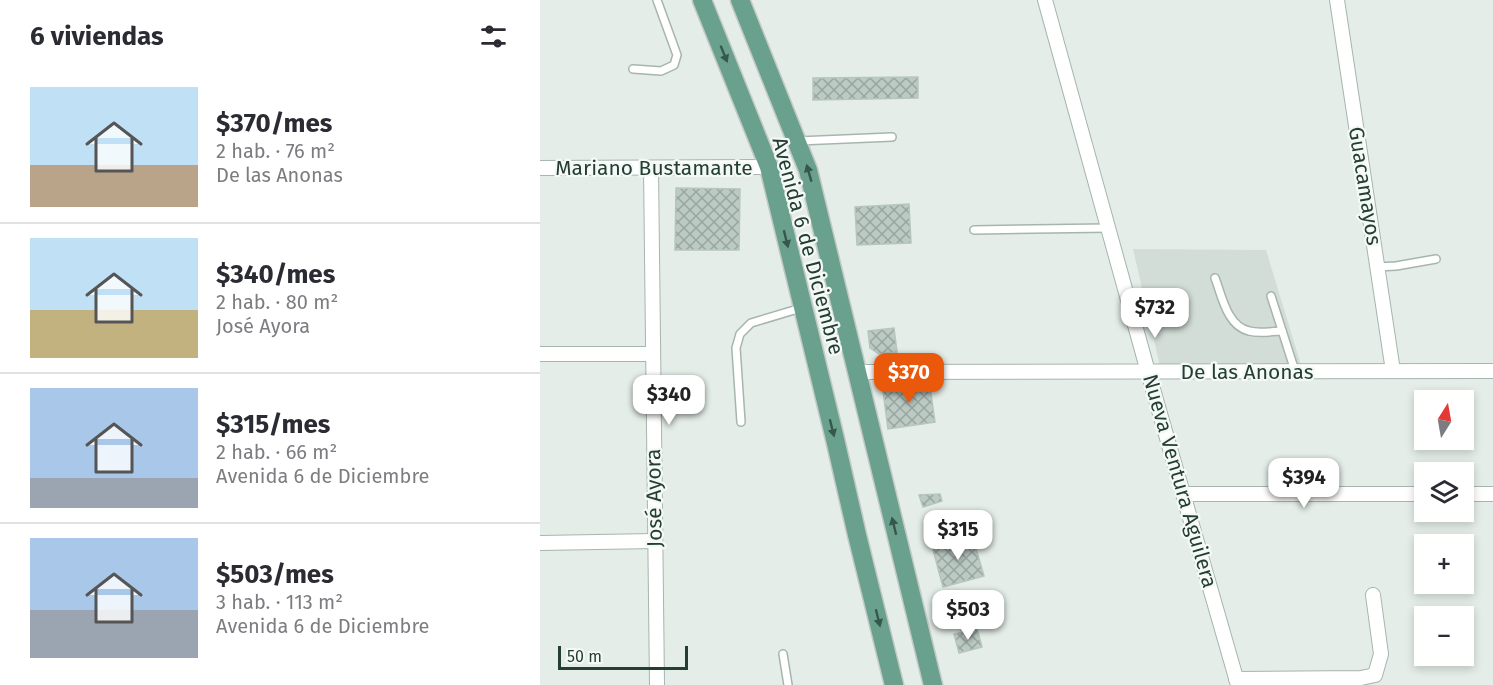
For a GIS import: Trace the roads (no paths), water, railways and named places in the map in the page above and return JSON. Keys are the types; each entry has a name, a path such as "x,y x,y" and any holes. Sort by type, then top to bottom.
{"main road":[{"name":"Avenida 6 de Diciembre","path":"702,0 768,167 894,685"},
{"name":"Avenida 6 de Diciembre","path":"740,0 808,170 933,685"}],"street":[{"name":"Nueva Ventura Aguilera","path":"1045,0 1237,682"},
{"name":"Guacamayos","path":"1337,0 1393,371"},
{"name":"Mariano Bustamante","path":"540,168 768,167"},
{"name":"José Ayora","path":"651,168 657,685"},
{"path":"540,354 652,354"},
{"name":"De las Anonas","path":"857,372 1493,371"},
{"path":"1184,494 1414,494"},
{"path":"1474,494 1493,494"},
{"path":"540,543 655,542"},
{"path":"1237,682 1361,678 1375,675 1381,654 1373,595"}],"lane":[{"path":"633,69 661,71 674,65 677,55 657,0"},
{"path":"798,141 892,137"},
{"path":"974,230 1108,228"},
{"path":"1377,267 1396,266 1436,258"},
{"path":"1215,278 1229,315 1241,327 1250,332 1282,331"},
{"path":"1271,296 1295,371"},
{"path":"741,422 736,348 740,334 751,323 803,308"},
{"path":"783,654 788,685"}]}
